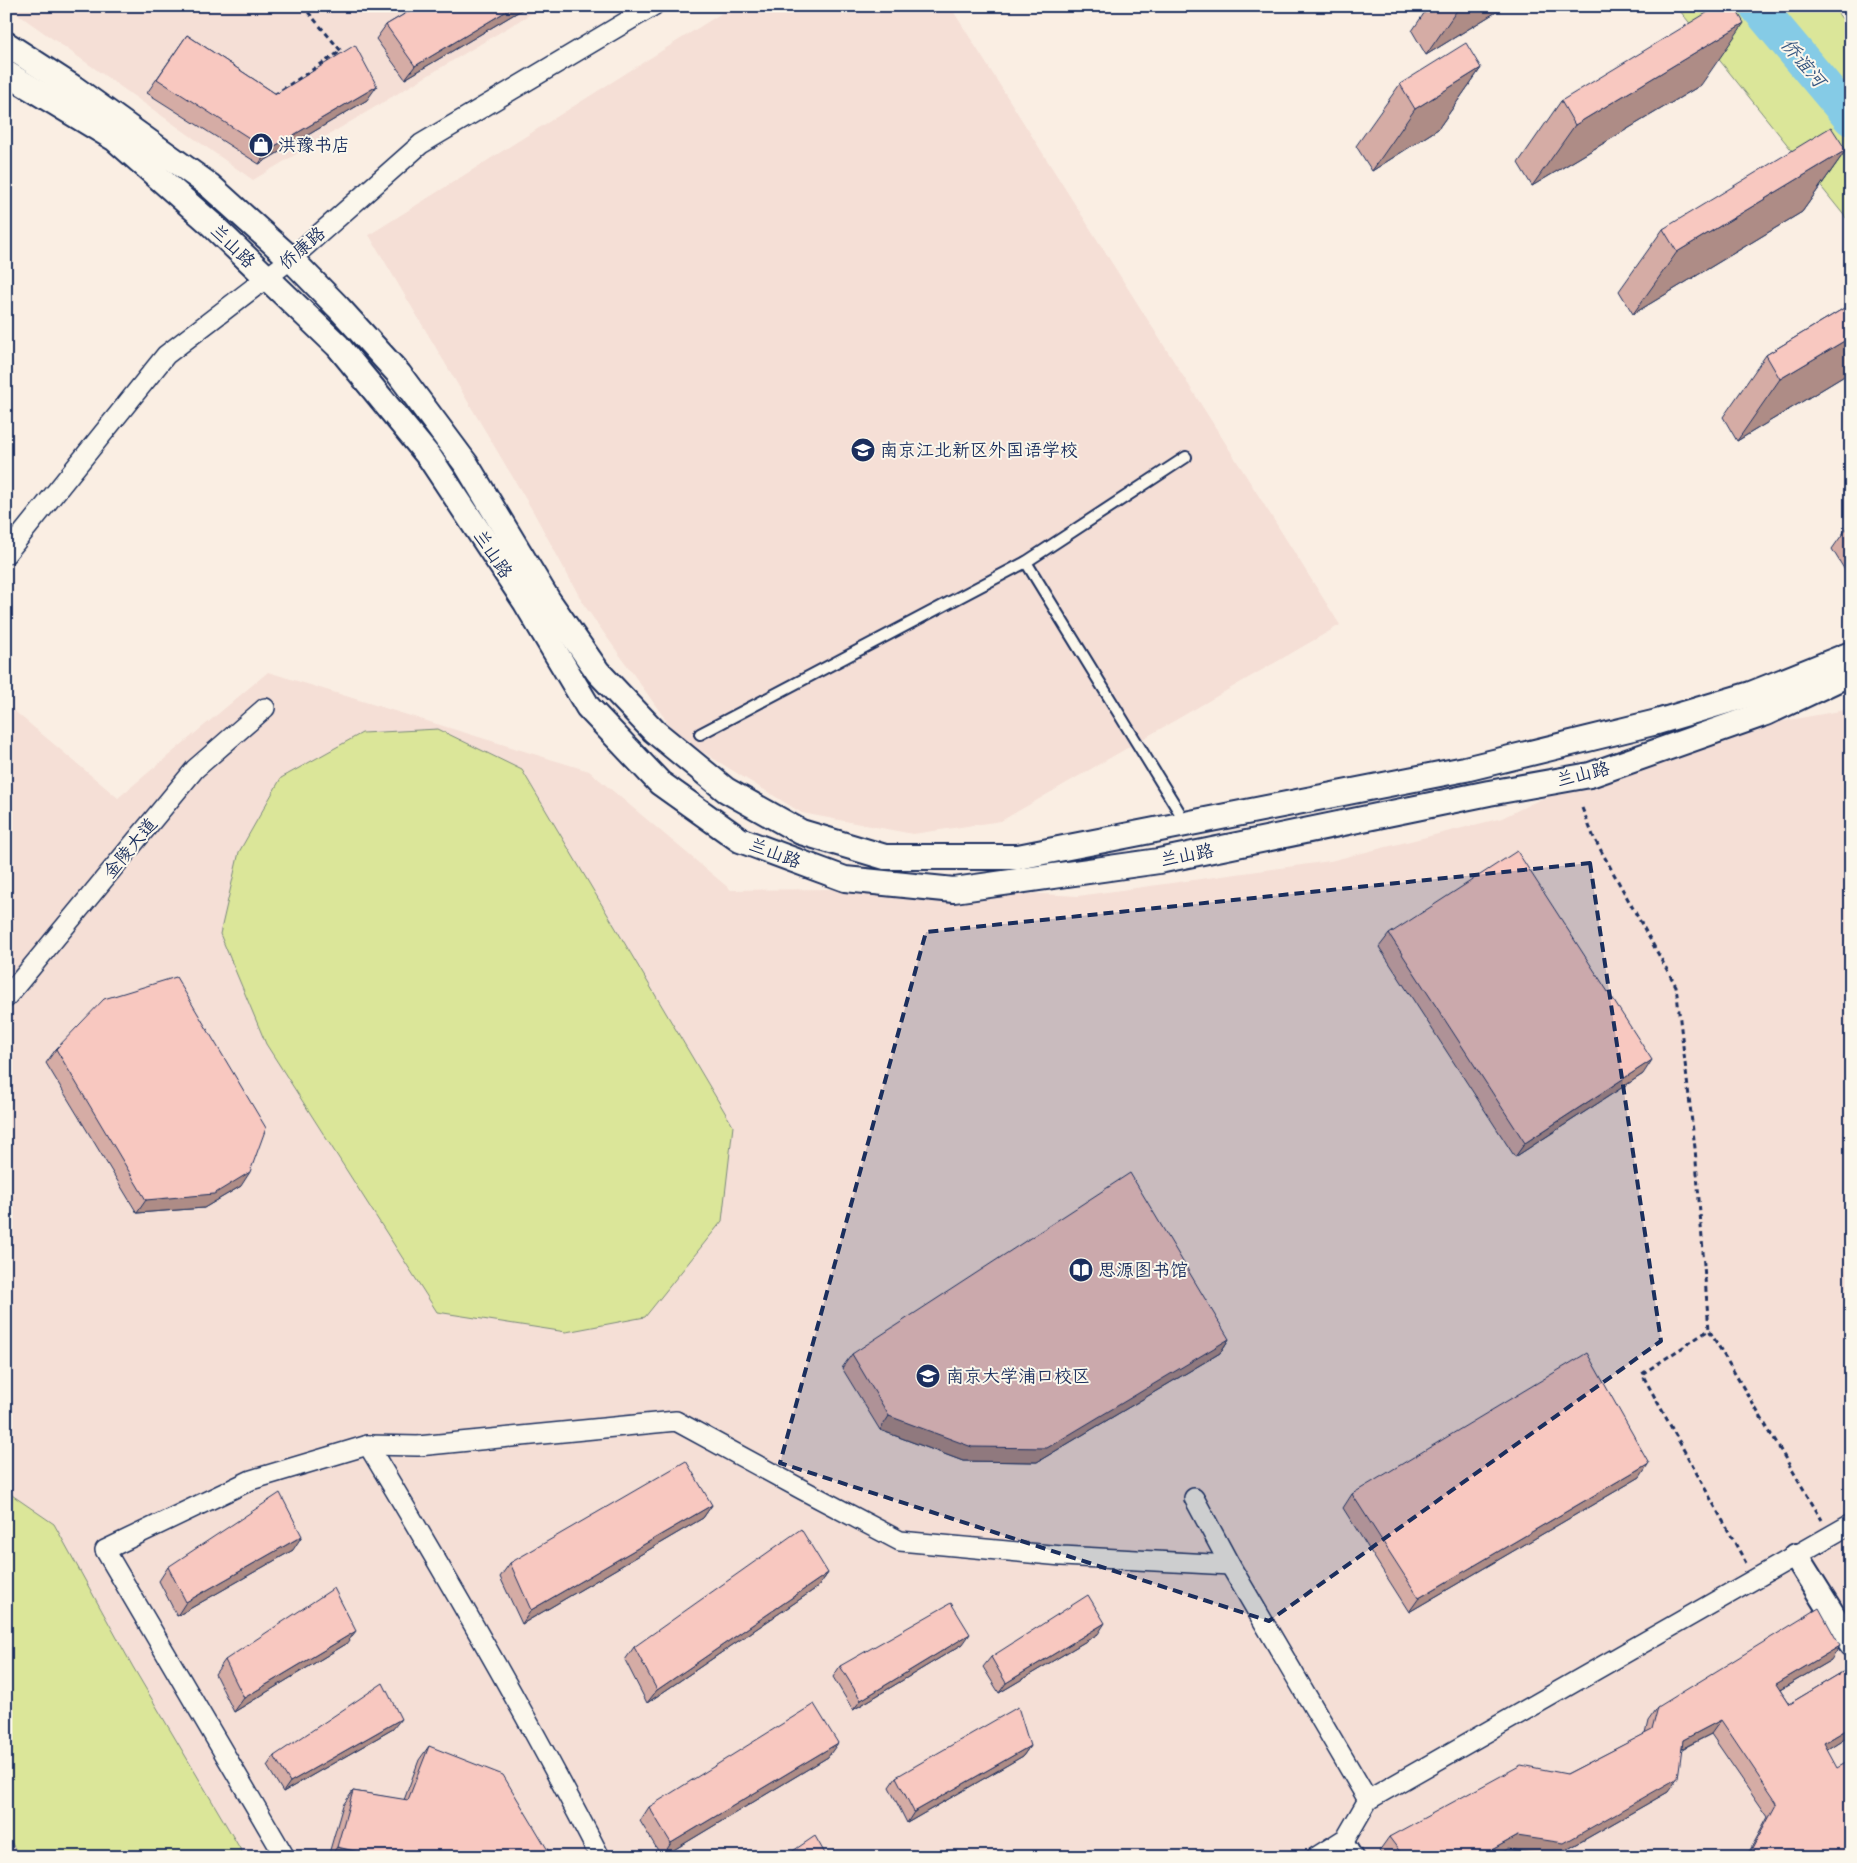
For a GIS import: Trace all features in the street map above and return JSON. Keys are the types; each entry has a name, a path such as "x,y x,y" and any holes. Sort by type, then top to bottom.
{"street":[{"name":"侨康路","path":"6,554 166,355 291,259 421,144 647,8"},
{"name":"兰山路","path":"6,44 74,88 209,186 291,259 399,374 466,464 548,600 598,672 654,731 726,790 801,832 885,856 1018,857 1465,769 1656,722 1751,694 1851,654"},
{"name":"兰山路","path":"6,73 115,139 210,223 338,346 430,458 526,603 588,707 660,783 740,840 845,880 954,890 1159,861 1489,793 1590,775 1766,713 1851,673"},
{"name":"金陵大道","path":"6,998 195,769 265,708"},
{"path":"285,1857 105,1550 251,1480 368,1445 418,1446 676,1422 900,1541 1062,1556 1230,1565"},
{"path":"368,1445 450,1583 572,1802 600,1857"},
{"path":"1194,1498 1230,1565 1368,1800"},
{"path":"1316,1857 1346,1838 1368,1800 1851,1524"},
{"path":"1796,1556 1851,1644"}],"lane":[{"path":"700,734 1026,562 1186,456"},
{"path":"1026,562 1187,824"},
{"path":"1346,1838 1358,1857"}],"path":[{"path":"274,95 342,52 308,12 310,6"},
{"path":"1582,808 1594,838 1676,986 1695,1148 1709,1330 1832,1536"},
{"path":"1709,1330 1642,1374 1755,1580"}],"highlighted area":[{"path":"1590,863 1661,1341 1269,1621 780,1463 926,932"}],"shaded area":[{"path":"6,6 544,6 253,180"},
{"name":"南京江北新区外国语学校","path":"733,6 950,6 1340,625 1001,821 913,834 802,813 678,737 584,605 534,513 369,235"},
{"name":"南京大学浦口校区","path":"268,672 589,771 731,890 928,888 1078,896 1330,861 1502,818 1653,744 1851,709 1851,1857 6,1857 6,704 118,798"}],"green space":[{"path":"1676,6 1832,6 1851,30 1851,224"},
{"path":"438,729 522,770 733,1126 722,1221 645,1317 566,1332 437,1312 266,1044 220,934 239,852 281,778 362,733"},
{"path":"6,1491 54,1524 133,1667 245,1857 20,1857 6,1834"}],"building":[{"path":"418,6 515,6 415,66 386,25"},
{"path":"1718,6 1734,6 1744,23 1575,125 1561,101"},
{"path":"187,35 276,94 355,45 377,86 268,150 157,79"},
{"path":"1466,43 1481,68 1415,109 1400,84"},
{"path":"1831,127 1846,150 1677,252 1663,229"},
{"path":"1851,304 1851,337 1780,379 1766,355"},
{"path":"1517,851 1652,1060 1525,1143 1389,934"},
{"path":"176,977 266,1128 250,1172 214,1194 146,1200 56,1049 104,999"},
{"name":"思源图书馆","path":"1130,1173 1229,1339 1047,1448 972,1447 889,1416 852,1354"},
{"path":"1587,1353 1649,1463 1419,1598 1352,1494"},
{"path":"686,1461 712,1505 531,1610 510,1563"},
{"path":"280,1493 302,1536 186,1602 168,1567"},
{"path":"801,1529 828,1573 657,1690 634,1647"},
{"path":"334,1588 356,1631 244,1698 225,1660"},
{"path":"1088,1595 1105,1623 1006,1683 991,1657"},
{"path":"951,1603 970,1634 861,1700 840,1666"},
{"path":"1819,1608 1840,1646 1776,1684 1789,1704 1851,1667 1851,1727 1824,1743 1837,1767 1851,1759 1851,1857 1740,1857 1752,1849 1777,1803 1721,1720 1683,1740 1678,1778 1564,1843 1517,1836 1479,1857 1404,1857 1389,1837 1521,1765 1567,1774 1652,1730 1658,1707"},
{"path":"383,1683 401,1719 290,1782 274,1756"},
{"path":"814,1704 838,1743 671,1843 649,1807"},
{"path":"1018,1707 1030,1746 914,1812 896,1777"},
{"path":"429,1746 503,1775 552,1857 381,1857 337,1847 353,1791 408,1800"},
{"path":"815,1836 827,1857 784,1857"}],"waterway":[{"name":"侨谊河","path":"1757,6 1851,118"}],"place":[{"name":"洪豫书店","path":"261,145"},
{"name":"南京江北新区外国语学校","path":"863,450"},
{"name":"思源图书馆","path":"1081,1270"},
{"name":"南京大学浦口校区","path":"928,1376"}]}
